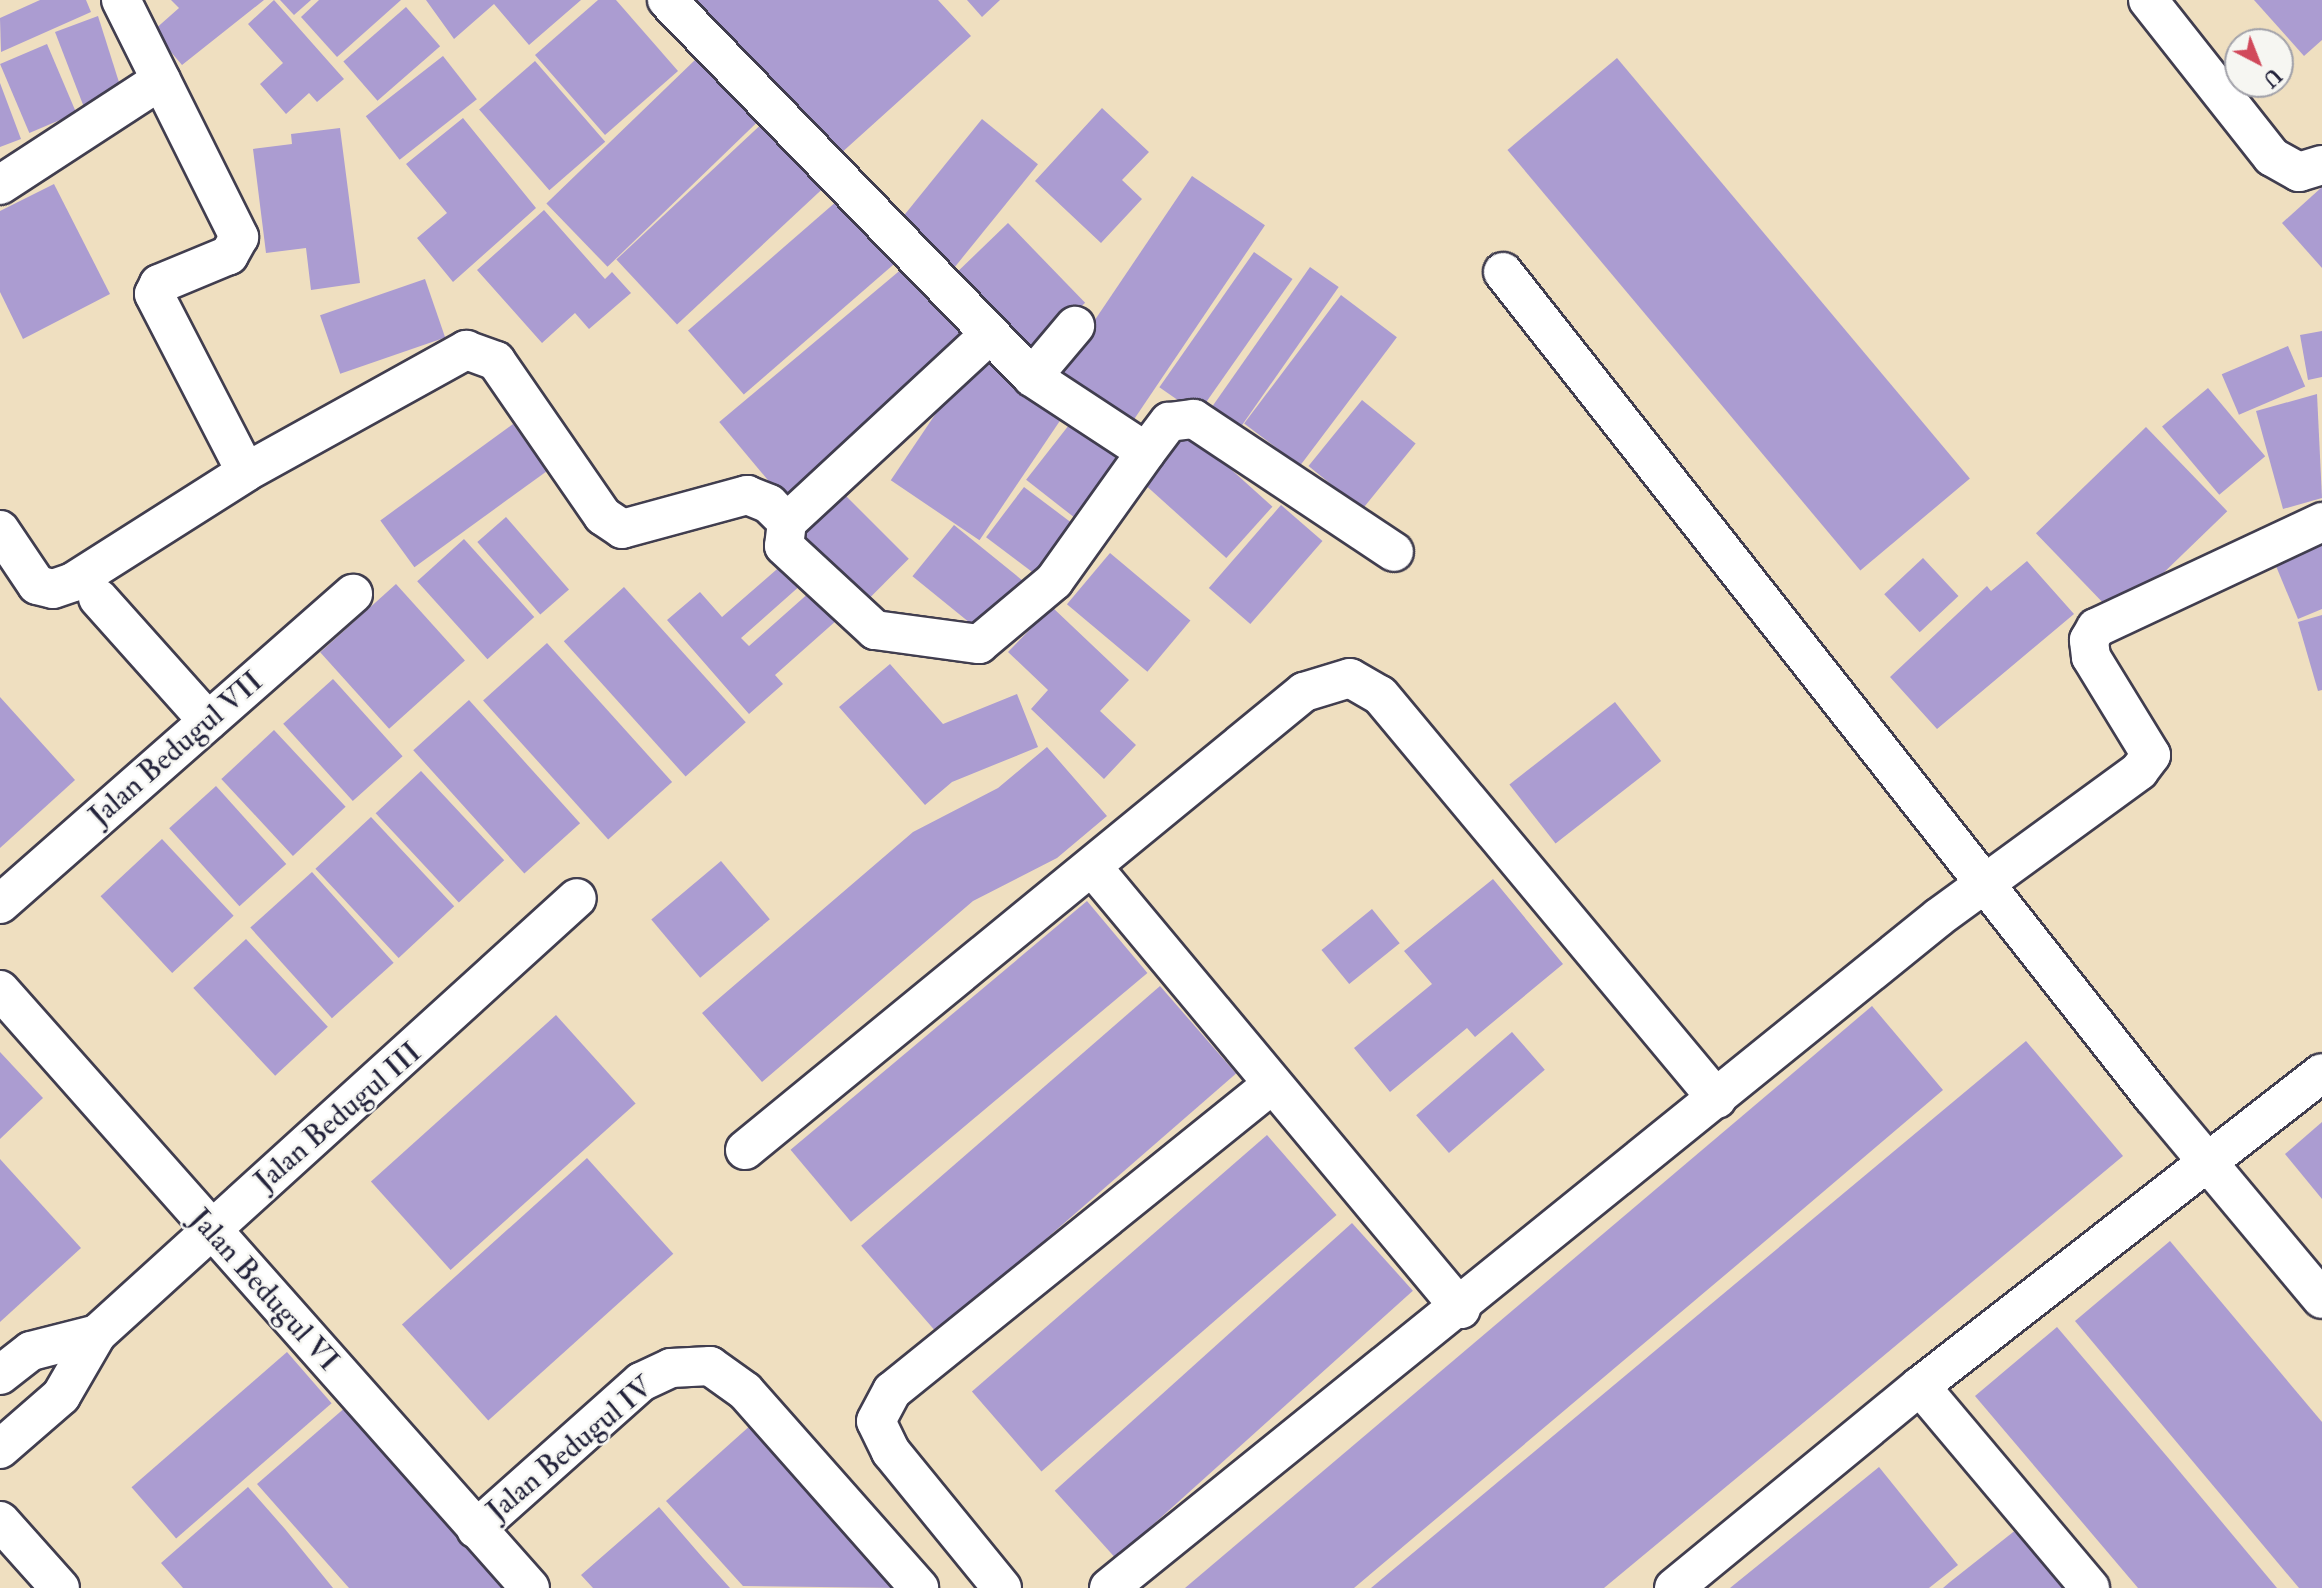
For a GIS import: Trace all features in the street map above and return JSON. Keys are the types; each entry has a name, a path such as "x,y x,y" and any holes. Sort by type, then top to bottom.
{"street":[{"path":"121,0 239,237 229,256 159,284 156,306 246,472"},
{"path":"667,0 1032,377 1146,452"},
{"path":"2148,0 2272,157 2299,172 2322,165"},
{"path":"0,185 161,80"},
{"path":"1503,272 1987,884 2322,1300"},
{"path":"1032,377 1075,326"},
{"path":"989,335 787,522 784,545 875,630 979,644 1054,581 1169,422 1194,419 1394,552"},
{"path":"0,530 37,585 53,589 246,472 466,350 496,361 603,516 622,529 747,495 769,504 787,522"},
{"path":"1109,1588 1461,1309 1938,917 1987,884 2151,755 2091,657 2089,640 2096,628 2322,522"},
{"name":"Jalan Bedugul VII","path":"0,904 353,594"},
{"path":"98,598 208,721"},
{"path":"745,1150 1094,869 1304,692 1350,678 1380,695 1717,1099"},
{"path":"1094,869 1461,1309"},
{"name":"Jalan Bedugul III","path":"0,1449 61,1396 96,1334 577,898"},
{"name":"Jalan Bedugul VI","path":"0,990 530,1588"},
{"path":"1674,1588 1920,1386 2208,1159 2322,1073"},
{"path":"1002,1588 891,1452 876,1420 892,1391 1272,1084"},
{"name":"Jalan Bedugul III","path":"0,1376 31,1351 96,1334"},
{"name":"Jalan Bedugul IV","path":"476,1528 641,1382 671,1368 710,1366 745,1391 801,1450 919,1588"},
{"path":"1920,1386 2090,1588"},
{"path":"0,1521 60,1588"}],"building":[{"path":"40,0 86,0 91,12 1,52 0,18"},
{"path":"171,0 264,0 182,65 153,31 179,8"},
{"path":"274,0 344,79 317,102 309,93 286,114 260,84 283,63 248,24"},
{"path":"280,0 311,0 294,15"},
{"path":"319,0 401,0 337,57 301,17"},
{"path":"426,0 581,0 529,45 494,4 454,39"},
{"path":"598,0 616,0 678,71 605,135 535,55"},
{"path":"685,0 938,0 971,36 839,155 781,87 771,97"},
{"path":"967,0 1000,0 982,17"},
{"path":"2254,0 2322,0 2322,40 2304,56 2294,45 2294,28 2279,28"},
{"path":"406,7 440,46 377,101 343,61"},
{"path":"98,16 124,98 87,115 55,32"},
{"path":"47,44 76,113 29,133 0,64"},
{"path":"443,56 477,99 400,160 366,116"},
{"path":"1617,58 1970,479 1860,570 1507,150"},
{"path":"696,59 757,122 608,267 546,203"},
{"path":"535,61 605,142 549,190 479,110"},
{"path":"0,83 21,139 0,147"},
{"path":"1102,108 1149,152 1122,180 1142,199 1101,243 1035,181"},
{"path":"463,118 536,208 453,282 417,238 447,213 406,164"},
{"path":"767,119 828,184 677,325 616,259"},
{"path":"982,119 1038,164 953,269 897,224"},
{"path":"340,128 360,283 311,290 306,248 266,253 253,149 292,144 291,134"},
{"path":"1192,176 1265,225 1123,435 1051,386"},
{"path":"54,184 110,294 23,339 0,292 0,211"},
{"path":"2322,187 2322,268 2282,223"},
{"path":"845,194 901,258 744,395 688,330"},
{"path":"544,210 605,279 612,272 631,293 589,329 575,313 542,343 477,270"},
{"path":"1008,223 1085,303 1033,353 956,273"},
{"path":"1254,252 1293,279 1198,414 1159,387"},
{"path":"910,262 974,338 783,498 719,422"},
{"path":"1310,267 1339,287 1234,436 1206,416"},
{"path":"425,279 445,338 340,374 320,315"},
{"path":"1341,295 1397,337 1300,466 1244,424"},
{"path":"2322,331 2322,377 2308,380 2300,335"},
{"path":"2288,346 2305,387 2239,415 2222,374"},
{"path":"978,351 1067,411 979,540 891,480"},
{"path":"2208,388 2265,456 2219,495 2162,427"},
{"path":"2317,394 2322,498 2283,509 2256,411"},
{"path":"1362,400 1416,443 1362,509 1309,466"},
{"path":"1076,416 1132,460 1082,524 1026,480"},
{"path":"513,424 547,471 414,567 380,520"},
{"path":"1184,427 1272,507 1226,558 1138,478"},
{"path":"2146,427 2227,511 2117,617 2036,533"},
{"path":"1024,487 1085,533 1047,583 986,537"},
{"path":"843,493 909,559 859,609 793,543"},
{"path":"1281,505 1323,541 1250,624 1209,588"},
{"path":"506,517 569,589 540,614 477,542"},
{"path":"954,525 1022,580 981,632 912,576"},
{"path":"464,539 534,617 487,659 417,581"},
{"path":"2322,541 2322,609 2298,619 2271,554"},
{"path":"1110,553 1190,620 1147,672 1067,604"},
{"path":"1923,558 1958,596 1920,632 1884,594"},
{"path":"2027,561 2074,614 1937,729 1890,677 1987,586 1991,591"},
{"path":"784,563 802,584 741,638 749,646 811,591 837,620 775,675 783,684 749,714 667,620 700,592 722,617"},
{"path":"396,584 465,661 389,729 320,652"},
{"path":"624,587 746,722 686,776 564,641"},
{"path":"1052,607 1129,680 1100,711 1136,745 1104,779 1031,709 1048,690 1008,652"},
{"path":"2322,615 2322,690 2318,691 2298,622"},
{"path":"547,643 672,782 608,840 483,701"},
{"path":"890,664 943,724 1017,694 1038,747 952,782 925,805 839,707"},
{"path":"333,679 403,756 353,801 283,724"},
{"path":"0,697 75,780 0,848"},
{"path":"469,700 580,823 524,874 413,750"},
{"path":"1615,702 1661,761 1556,844 1509,784"},
{"path":"274,730 346,807 293,856 221,779"},
{"path":"1047,747 1107,816 1057,858 973,901 762,1082 702,1013 913,832 998,788"},
{"path":"421,771 504,860 459,903 376,813"},
{"path":"216,786 286,864 239,906 169,828"},
{"path":"371,817 454,906 399,958 315,869"},
{"path":"162,839 234,916 172,973 101,896"},
{"path":"721,861 770,919 700,978 651,919"},
{"path":"312,872 394,963 332,1018 250,928"},
{"path":"1493,879 1563,964 1475,1037 1467,1028 1390,1092 1354,1048 1432,984 1404,951"},
{"path":"1087,901 1147,973 851,1222 791,1150"},
{"path":"1372,909 1400,943 1349,984 1321,950"},
{"path":"246,939 328,1027 275,1076 193,988"},
{"path":"1160,986 1236,1074 937,1333 861,1246"},
{"path":"1872,1006 1943,1090 1757,1248 1354,1588 1185,1588"},
{"path":"556,1015 636,1103 451,1270 371,1182"},
{"path":"1512,1032 1545,1070 1449,1153 1416,1115"},
{"path":"2026,1041 2123,1156 1604,1588 1371,1588"},
{"path":"0,1052 43,1098 0,1139"},
{"path":"2322,1122 2322,1199 2285,1154"},
{"path":"1267,1135 1337,1215 1041,1472 972,1392"},
{"path":"587,1158 673,1254 488,1420 402,1325"},
{"path":"0,1159 81,1248 0,1322"},
{"path":"1352,1223 1413,1291 1116,1558 1055,1491"},
{"path":"2170,1241 2322,1422 2322,1588 2299,1588 2075,1321"},
{"path":"2057,1327 2277,1588 2138,1588 1975,1396"},
{"path":"287,1352 332,1403 176,1538 132,1487"},
{"path":"347,1406 507,1588 349,1588 257,1484"},
{"path":"752,1424 900,1588 743,1586 666,1501"},
{"path":"1879,1467 1958,1565 1929,1588 1730,1588"},
{"path":"248,1487 333,1588 183,1588 161,1563"},
{"path":"659,1507 730,1588 593,1588 581,1575"},
{"path":"2017,1529 2065,1588 1943,1588 1950,1582"}]}
